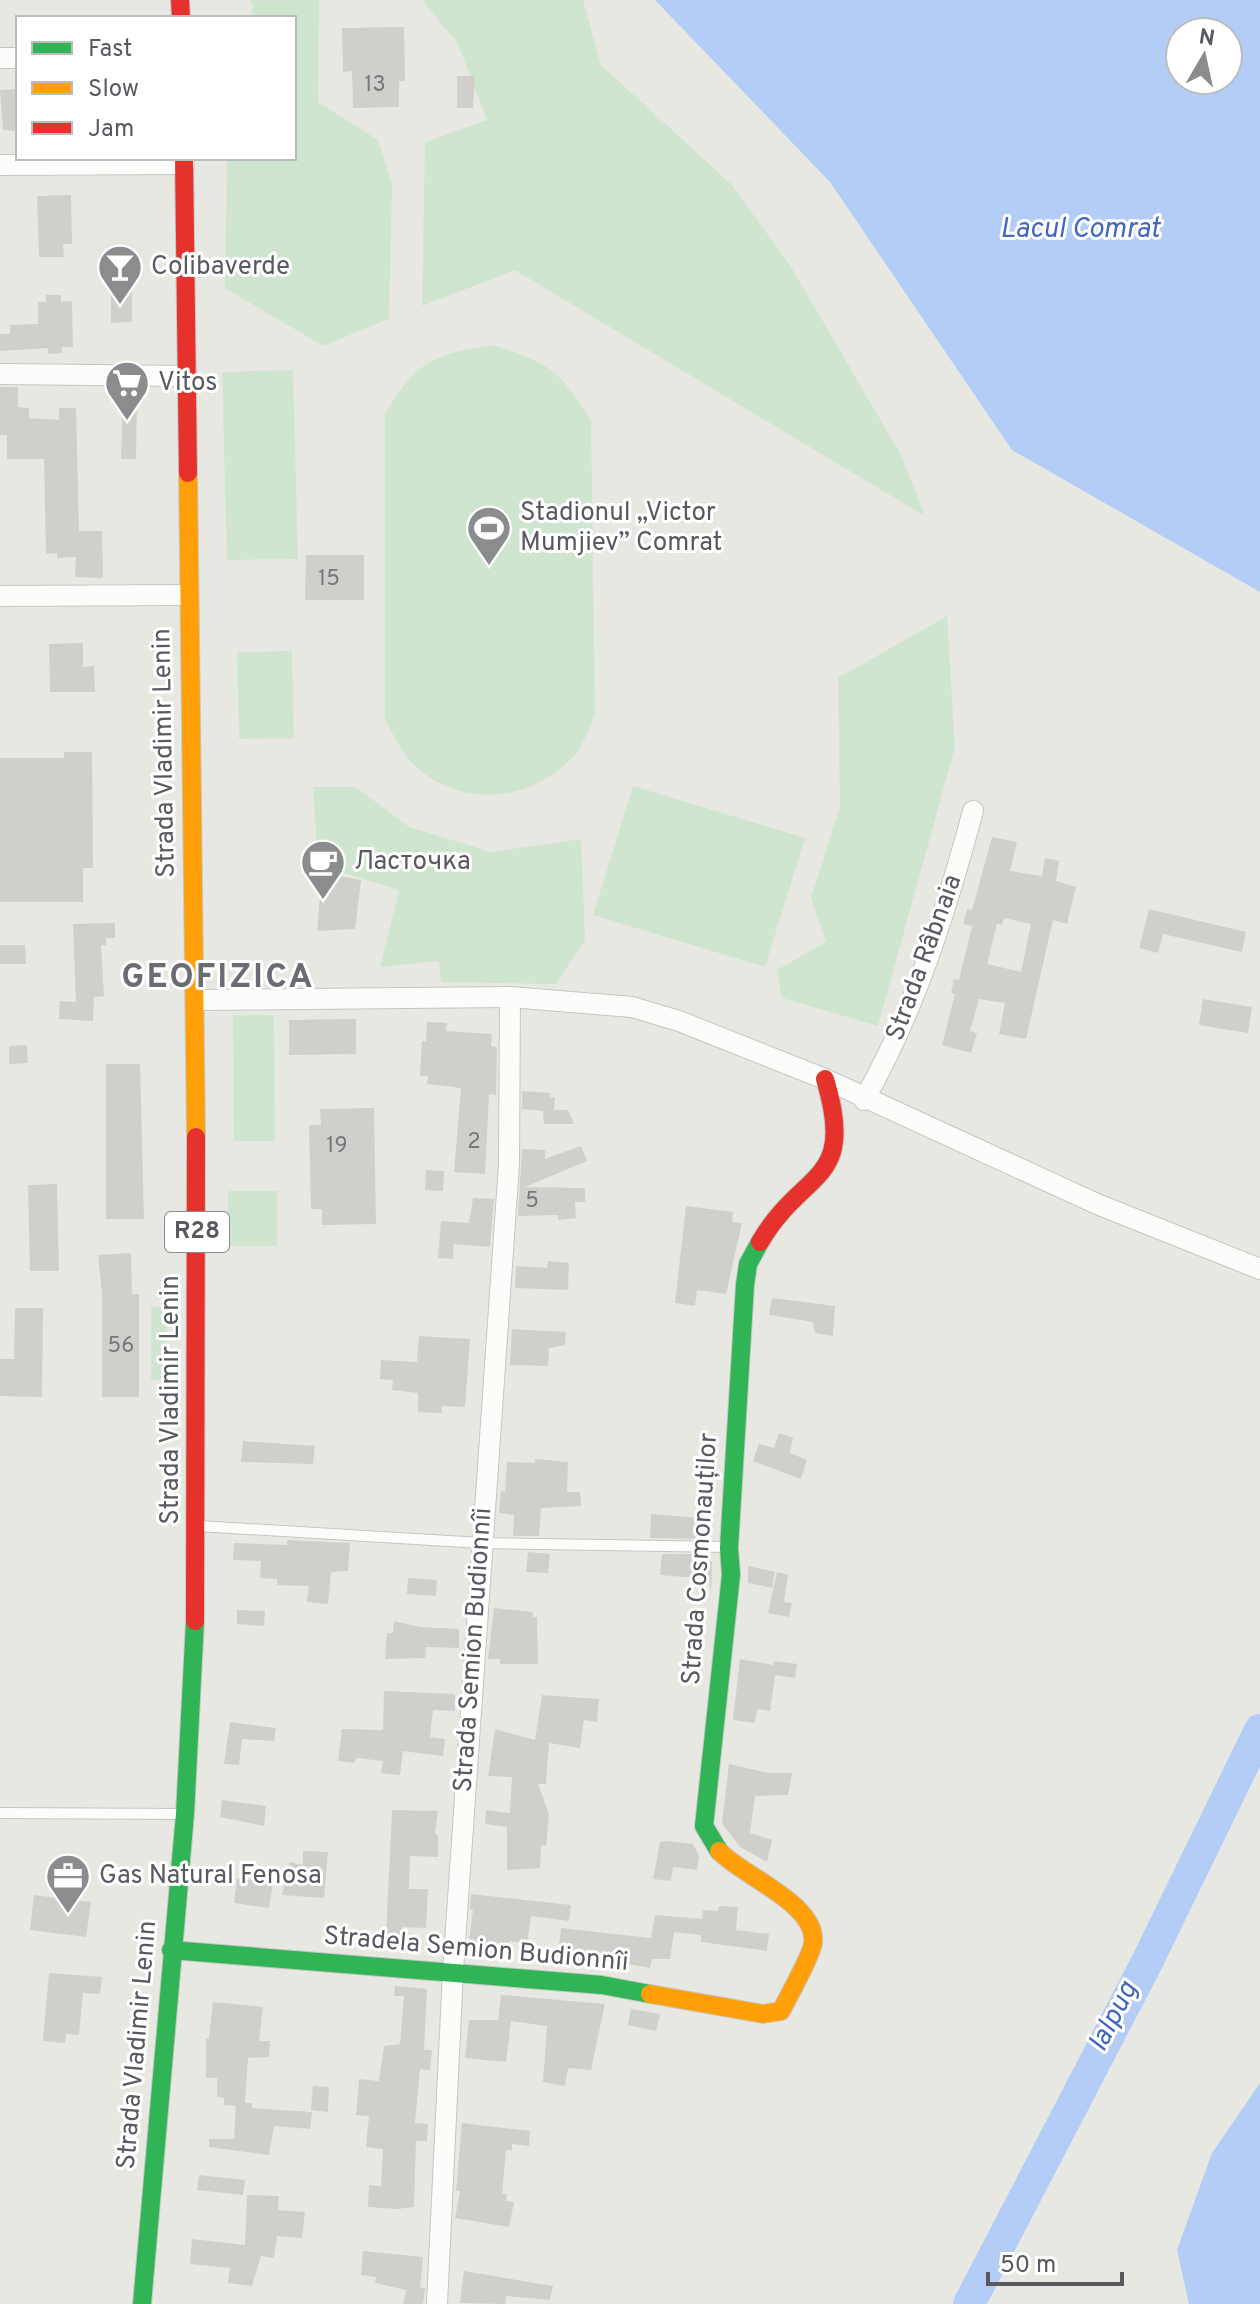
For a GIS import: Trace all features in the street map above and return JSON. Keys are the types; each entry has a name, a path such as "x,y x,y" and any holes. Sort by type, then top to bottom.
{"main road":[{"name":"Strada Vladimir Lenin","path":"142,2304 185,1814 194,1671 197,1526 196,1000 184,161"},
{"name":"Strada Cosmonauților","path":"775,2014 784,2006 807,1960 813,1937 811,1928 794,1904 737,1871 713,1846 704,1826 731,1575 729,1548 746,1271 769,1226 831,1162 838,1127 834,1101 825,1079"},
{"name":"Stradela Semion Budionnîi","path":"171,1950 602,1985 775,2014"}],"street":[{"path":"0,165 184,161"},
{"path":"0,374 187,376"},
{"path":"0,596 188,595"},
{"name":"Strada Râbnaia","path":"864,1100 890,1054 917,995 973,811"},
{"path":"196,1000 510,997 632,1007 679,1021 825,1079 864,1100 1097,1204 1260,1269"},
{"name":"Strada Semion Budionnîi","path":"437,2304 453,1971 509,1164 510,997"}],"lane":[{"path":"197,1526 481,1543 729,1548"},
{"path":"0,1813 185,1814"}],"green space":[{"path":"250,0 319,0 318,102 378,140 392,184 389,319 323,346 225,288 227,160 296,160 296,16 250,16 253,6"},
{"path":"422,0 583,0 601,65 731,184 790,265 901,455 925,516 515,270 422,306 425,142 487,120 458,44"},
{"name":"Stadionul „Victor Mumjiev” Comrat","path":"492,345 527,357 551,370 591,420 595,714 579,748 555,773 535,784 493,795 450,788 430,778 408,759 385,720 385,414 407,382 428,363 455,352"},
{"path":"293,370 298,559 227,560 222,372"},
{"path":"947,616 955,747 878,1026 782,998 777,970 826,942 811,898 840,806 838,678"},
{"path":"292,651 294,738 239,739 237,652"},
{"path":"633,786 805,838 765,967 593,915"},
{"path":"313,787 356,787 409,827 491,852 581,839 585,940 556,984 441,982 439,961 380,967 399,890 318,865"},
{"path":"233,1015 274,1015 275,1141 234,1141"},
{"path":"228,1191 277,1191 277,1246 228,1246"},
{"path":"167,1306 167,1380 151,1380 151,1307"}],"water":[{"name":"Lacul Comrat","path":"655,0 1260,0 1260,592 1012,450 830,182"},
{"path":"1260,2083 1260,2304 1189,2304 1177,2250 1212,2153"}],"building":[{"path":"404,27 405,81 399,81 399,107 353,108 352,71 343,72 342,28"},
{"path":"457,76 475,76 473,108 457,108"},
{"path":"16,89 16,131 3,130 0,90"},
{"path":"71,195 72,244 63,244 64,257 39,257 37,196"},
{"path":"132,288 132,322 111,323 111,289"},
{"path":"46,295 61,295 61,302 72,301 73,347 62,347 62,353 48,354 48,348 0,351 0,334 10,334 10,325 38,324 38,302 46,302"},
{"path":"0,387 18,387 18,407 29,408 29,418 59,420 59,408 76,408 79,531 102,531 103,578 75,577 76,557 57,558 57,553 46,554 44,459 7,459 7,435 0,435"},
{"path":"123,398 137,398 136,459 121,459"},
{"path":"306,555 364,555 364,600 305,600"},
{"path":"83,643 83,667 94,666 95,692 50,692 49,644"},
{"path":"64,752 92,752 93,868 83,868 83,902 0,902 0,758 64,758"},
{"path":"992,837 1017,842 1010,871 1042,876 1045,858 1059,861 1056,881 1076,887 1067,924 1053,920 1026,1039 999,1034 1005,1003 979,999 970,1031 977,1033 971,1053 942,1045 955,994 951,993 954,979 959,980 972,926 963,924 967,909 972,910","holes":["1004,918 1031,924 1021,972 987,964 997,924 1002,925"]},
{"path":"322,873 361,880 355,929 317,931"},
{"path":"1149,909 1246,932 1242,952 1163,934 1158,953 1139,948"},
{"path":"115,923 115,938 106,938 106,945 101,945 104,996 94,997 93,1021 59,1019 60,1001 76,1002 73,924"},
{"path":"0,945 25,945 26,964 0,964"},
{"path":"1203,999 1252,1007 1248,1033 1199,1025"},
{"path":"356,1019 356,1054 289,1055 289,1020"},
{"path":"427,1022 447,1023 446,1031 492,1034 491,1046 497,1047 496,1095 489,1094 485,1174 454,1172 461,1088 427,1084 428,1076 420,1076 422,1041 426,1041"},
{"path":"27,1045 28,1063 9,1064 9,1046"},
{"path":"106,1064 140,1064 144,1219 106,1219"},
{"path":"522,1091 550,1093 550,1097 555,1098 554,1110 568,1110 574,1124 544,1124 543,1111 522,1109"},
{"path":"374,1108 376,1224 322,1225 322,1209 311,1209 309,1125 321,1125 320,1109"},
{"path":"581,1146 587,1161 525,1187 585,1188 585,1202 575,1202 576,1218 558,1220 558,1215 518,1216 522,1149 545,1150 545,1159"},
{"path":"426,1170 444,1171 443,1191 425,1190"},
{"path":"57,1184 59,1271 30,1271 28,1185"},
{"path":"473,1198 494,1199 490,1247 454,1244 453,1259 438,1258 441,1221 469,1223"},
{"path":"686,1206 733,1212 732,1222 742,1223 726,1294 697,1290 695,1306 675,1303"},
{"path":"131,1253 132,1294 139,1294 139,1397 102,1397 102,1293 98,1255"},
{"path":"548,1261 569,1263 568,1290 515,1288 516,1266 547,1268"},
{"path":"772,1298 835,1306 833,1336 815,1333 813,1322 769,1315"},
{"path":"15,1308 43,1308 42,1397 0,1396 0,1359 14,1359"},
{"path":"512,1329 566,1332 565,1345 549,1348 548,1366 510,1365"},
{"path":"419,1336 470,1339 465,1407 441,1406 442,1413 418,1412 418,1393 392,1390 393,1380 380,1379 381,1360 417,1362"},
{"path":"779,1433 793,1438 790,1453 807,1460 801,1479 753,1461 759,1444 774,1448"},
{"path":"243,1441 315,1446 313,1464 241,1462"},
{"path":"535,1459 568,1462 567,1492 580,1492 581,1506 541,1508 539,1536 513,1536 514,1515 499,1513 501,1491 505,1492 507,1462 535,1463"},
{"path":"651,1514 700,1518 698,1539 650,1538"},
{"path":"287,1540 350,1543 348,1571 331,1572 328,1604 307,1602 309,1586 277,1585 277,1579 260,1578 261,1561 233,1560 234,1543 287,1545"},
{"path":"528,1552 550,1554 548,1573 526,1572"},
{"path":"662,1554 696,1554 696,1561 712,1562 711,1596 709,1579 660,1575"},
{"path":"748,1566 775,1572 772,1588 748,1583"},
{"path":"777,1572 788,1575 784,1602 792,1603 789,1617 768,1613"},
{"path":"408,1578 437,1580 436,1596 407,1594"},
{"path":"494,1608 533,1612 533,1617 537,1617 538,1664 500,1664 500,1659 488,1659"},
{"path":"237,1610 265,1611 264,1626 237,1624"},
{"path":"394,1621 420,1627 459,1629 459,1648 426,1647 425,1658 385,1659 387,1633 393,1633"},
{"path":"740,1659 774,1665 774,1661 797,1664 795,1678 775,1675 770,1711 757,1709 755,1723 733,1720"},
{"path":"384,1691 455,1694 455,1711 433,1710 430,1737 445,1739 443,1756 403,1751 400,1775 381,1773 383,1761 356,1758 355,1763 338,1761 342,1729 383,1730"},
{"path":"542,1695 599,1699 597,1722 584,1720 580,1748 549,1743 546,1784 538,1784 549,1814 546,1846 541,1845 540,1868 507,1870 507,1827 485,1824 486,1810 510,1813 512,1777 488,1776 495,1729 535,1740"},
{"path":"230,1722 276,1728 274,1741 242,1739 239,1765 224,1764"},
{"path":"729,1764 769,1773 792,1773 788,1795 755,1796 750,1833 772,1840 767,1862 740,1847 722,1823"},
{"path":"222,1800 266,1806 264,1826 220,1817"},
{"path":"392,1810 438,1811 435,1834 438,1835 438,1857 410,1856 409,1889 428,1889 426,1928 402,1927 402,1937 386,1936"},
{"path":"660,1842 693,1844 699,1856 697,1870 673,1867 671,1881 653,1879"},
{"path":"303,1851 328,1852 324,1898 282,1895 290,1862 303,1865"},
{"path":"237,1878 273,1883 269,1908 234,1903"},
{"path":"471,1894 571,1905 569,1921 531,1916 527,1943 510,1941 509,1947 504,1946 502,1959 467,1956 473,1910 470,1910"},
{"path":"34,1895 91,1902 86,1937 30,1930"},
{"path":"719,1906 738,1907 736,1930 769,1934 767,1951 701,1942 701,1935 674,1932 670,1959 652,1959 650,1968 599,1959 598,1967 557,1963 561,1928 651,1938 655,1915 702,1919 703,1910 718,1911"},
{"path":"49,1973 102,1977 100,1994 83,1993 79,2035 66,2034 65,2043 43,2041"},
{"path":"395,1986 427,1989 424,2050 432,2050 430,2070 420,2069 415,2123 428,2124 427,2141 416,2141 414,2207 397,2209 368,2207 369,2185 381,2186 383,2149 366,2147 369,2116 356,2115 359,2079 379,2081 384,2046 400,2044 404,1996 394,1996"},
{"path":"501,1995 605,2004 591,2070 568,2068 565,2086 543,2082 547,2026 511,2021 506,2062 465,2058 469,2020 498,2020"},
{"path":"213,2002 263,2007 259,2041 270,2041 269,2057 248,2058 245,2103 252,2103 252,2108 312,2112 310,2129 274,2126 269,2155 209,2147 209,2139 234,2139 236,2106 224,2105 224,2098 217,2097 217,2078 206,2078 206,2039 209,2039"},
{"path":"631,2009 660,2014 656,2031 628,2025"},
{"path":"313,2086 329,2087 328,2112 311,2110"},
{"path":"462,2123 530,2131 529,2146 512,2144 512,2151 506,2150 502,2194 507,2194 506,2201 514,2202 509,2227 455,2218 460,2191 456,2191"},
{"path":"199,2175 245,2180 243,2195 197,2190"},
{"path":"247,2195 279,2196 278,2210 305,2212 302,2238 277,2236 274,2258 261,2256 252,2286 228,2283 230,2268 190,2264 192,2239 245,2245"},
{"path":"363,2251 423,2257 420,2288 425,2288 423,2304 403,2304 406,2290 375,2283 376,2277 361,2275"},
{"path":"464,2271 553,2286 550,2300 506,2296 505,2304 460,2303"}],"waterway":[{"name":"Ialpug","path":"969,2304 1147,1962 1260,1730"}],"traffic: fast":[{"path":"719,1851 704,1826 731,1575 729,1548 745,1285 748,1264 760,1242"},
{"path":"142,2304 185,1814 195,1621"},
{"path":"171,1950 602,1985 650,1994"}],"traffic: slow":[{"path":"188,473 196,1137"},
{"path":"650,1994 763,2014 781,2011 804,1967 813,1943 811,1929 804,1916 792,1903 719,1851"}],"traffic: jam":[{"path":"180,0 181,16"},
{"path":"184,160 188,473"},
{"path":"760,1242 776,1218 821,1172 830,1158 834,1139 833,1113 825,1079"},
{"path":"195,1621 196,1137"}],"place":[{"name":"Colibaverde","path":"120,306"},
{"name":"Vitos","path":"127,422"},
{"name":"Stadionul „Victor Mumjiev” Comrat","path":"489,567"},
{"name":"Ласточка","path":"323,901"},
{"name":"Gas Natural Fenosa","path":"68,1915"}],"district":[{"name":"GEOFIZICA","path":"218,978"}]}
